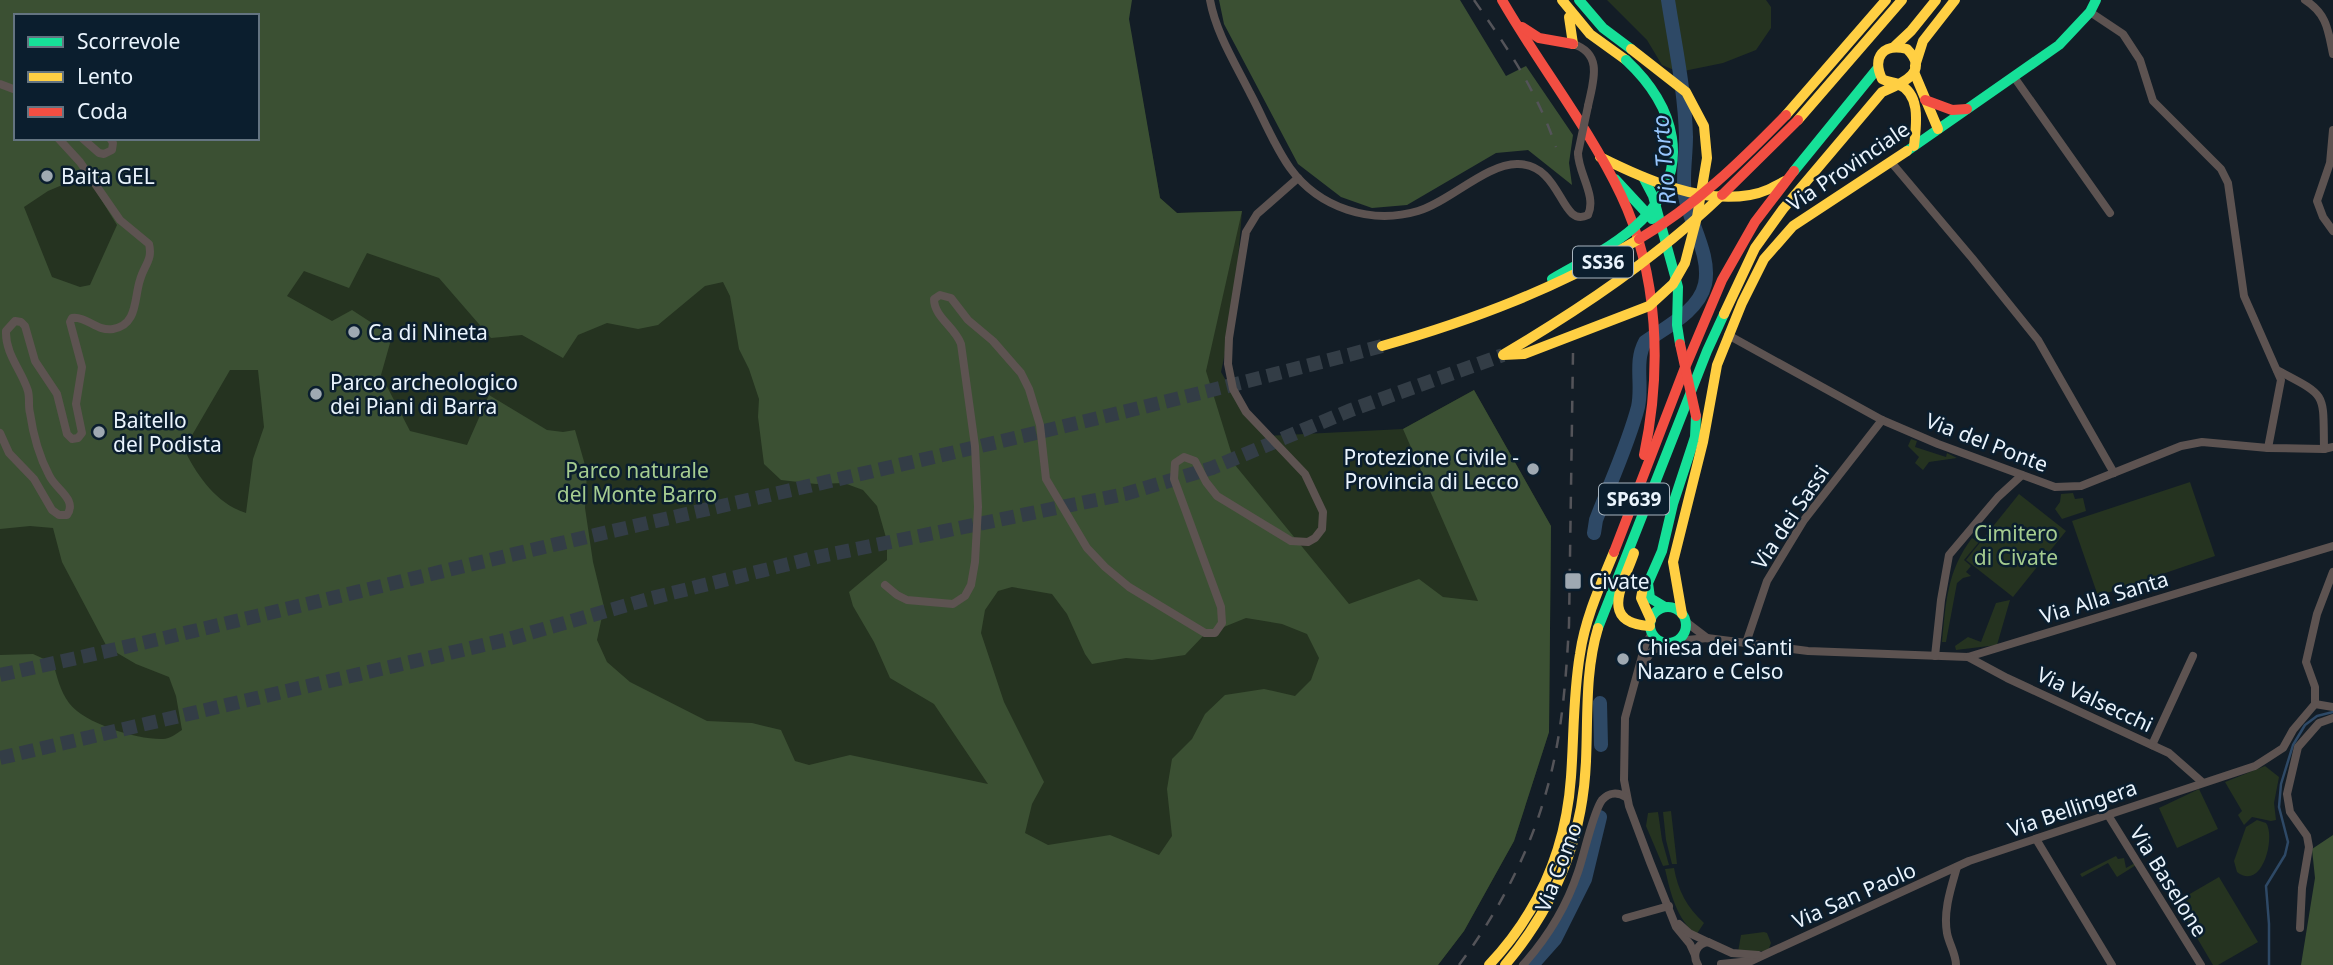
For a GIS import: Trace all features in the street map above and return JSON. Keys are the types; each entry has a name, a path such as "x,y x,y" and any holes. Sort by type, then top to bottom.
{"main road":[{"path":"1493,0 1576,119"},
{"path":"1502,0 1599,156 1632,220 1644,263 1654,347 1650,433 1642,463 1641,480"},
{"path":"1502,0 1530,35 1551,42 1573,44 1570,18 1561,0"},
{"name":"SS36","path":"1478,318 1548,281 1627,232 1646,216 1668,180 1673,142 1671,122 1655,88 1626,60 1596,42 1577,23 1561,0"},
{"name":"SS36","path":"1578,0 1603,28 1686,92 1704,125 1707,158 1697,217 1685,263 1674,284 1649,306 1524,354 1503,355 1620,280 1707,209 1798,120 1902,0"},
{"name":"SS36","path":"1382,346 1478,318 1549,289 1600,264 1669,220 1711,189 1760,145 1886,0"},
{"path":"1936,0 1911,32 1895,46 1883,51 1877,62 1877,69 1887,82 1898,84 1907,81 1923,41 1955,0"},
{"name":"Via Provinciale","path":"1684,618 1682,602 1673,579 1673,562 1703,442 1712,386 1728,334 1764,258 1793,226 2059,46 2090,12 2096,0"},
{"path":"1895,46 1907,50 1914,60 1917,88 1934,114 1938,129"},
{"name":"SP639","path":"1489,965 1523,925 1543,892 1558,852 1571,784 1577,668 1584,632 1707,315 1734,257 1755,222 1861,93 1877,69"},
{"path":"1898,84 1915,104 1917,116 1914,146"},
{"name":"SP639","path":"1505,965 1522,946 1552,899 1571,854 1580,819 1585,782 1589,667 1596,634 1707,351 1755,248 1783,209 1882,92 1898,84"},
{"path":"1925,100 1952,110 1967,109"},
{"path":"1917,116 1938,129"},
{"path":"1599,156 1647,179 1695,191 1732,196 1746,197 1764,192 1789,179"},
{"path":"1609,173 1661,233"},
{"path":"1647,179 1678,288 1677,326 1696,416 1692,447 1673,504 1662,551 1653,572 1648,583 1648,593 1654,602 1684,618 1685,631 1678,641 1665,643 1658,640 1651,627 1641,591 1644,581 1653,572"},
{"path":"1651,627 1634,627 1627,624 1619,615 1617,605 1660,472"},
{"name":"Via Provinciale","path":"1667,607 1676,589"},
{"path":"1651,627 1656,611 1667,607"}],"street":[{"path":"1210,0 1226,47 1284,158 1298,178 1317,195 1343,208 1367,215 1392,216 1428,208 1502,166 1526,164 1547,175 1568,211 1574,216 1581,218 1588,215 1591,203 1578,153 1594,64 1583,47 1573,44"},
{"path":"2305,0 2322,14 2328,26 2333,54"},
{"path":"2090,12 2123,34 2140,60 2153,101 2221,169 2228,183 2244,296 2281,380 2268,448"},
{"path":"2014,76 2110,213"},
{"path":"2333,130 2330,163 2317,201 2323,217 2333,231"},
{"path":"0,433 9,453 37,484 52,510 59,515 67,515 70,502 53,482 43,461 33,427 27,389 13,363 6,331 15,321 25,326 36,363 59,398 67,434 72,439 80,438 83,427 76,401 82,367 70,322 72,318 78,317 99,329 112,330 122,327 133,315 140,278 150,259 149,244 120,220 83,165 60,140"},
{"path":"84,140 104,154 112,150 111,140"},
{"path":"1891,162 2038,340 2114,473"},
{"path":"885,585 907,600 953,604 967,593 973,574 978,507 975,446 961,344 955,331 936,310 934,299 940,295 951,298 968,320 993,341 1020,373 1029,389 1040,425 1044,471 1049,484 1087,548 1129,587 1205,633 1215,633 1221,627 1223,615 1220,603 1204,565 1193,525 1174,476 1175,463 1184,457 1195,461 1215,493 1247,515 1294,542 1305,543 1317,536 1323,526 1323,512 1305,474 1246,412 1233,389 1228,364 1229,338 1247,229 1257,214 1298,178"},
{"name":"Via del Ponte","path":"1728,334 1882,420 1938,444 2056,487 2081,486 2181,446 2202,442 2268,448 2328,448"},
{"path":"2277,370 2316,391 2322,399 2328,448"},
{"name":"Via dei Sassi","path":"1746,643 1766,581 1804,520 1882,420"},
{"path":"1935,656 1949,555 1998,498 2022,475"},
{"name":"Via Alla Santa","path":"1968,657 2333,546"},
{"path":"2300,928 2302,888 2309,847 2307,835 2290,812 2287,794 2293,730 2315,704 2315,687 2306,662 2317,614 2333,572"},
{"path":"1684,618 1707,638"},
{"path":"1651,627 1625,718 1626,797 1676,926 1690,943 1698,965"},
{"path":"1678,641 1707,638 1808,651 1968,657"},
{"path":"1641,666 1652,651 1665,643"},
{"path":"2152,745 2193,656"},
{"name":"Via Valsecchi","path":"1968,657 2007,678 2169,753 2202,782"},
{"path":"2315,704 2333,707"},
{"path":"2293,744 2319,723 2333,718"},
{"name":"Via Bellingera","path":"1957,867 2202,782 2225,778 2255,766 2293,744"},
{"name":"Via Como","path":"1523,965 1561,914 1578,875 1600,803 1611,794 1618,793 1626,797"},
{"name":"Via Baselone","path":"2108,815 2201,965"},
{"path":"2036,839 2112,965"},
{"path":"1956,965 1947,921 1948,901 1957,867"},
{"name":"Via San Paolo","path":"1720,965 1751,961 1957,867"},
{"path":"1626,918 1669,906"},
{"name":"Via San Paolo","path":"1673,916 1689,933 1716,943 1722,949 1751,956 1764,954"},
{"path":"1695,955 1698,947 1708,942"},
{"path":"1720,965 1722,949"}],"green space":[{"name":"Parco naturale del Monte Barro","path":"0,0 1125,0 1160,198 1177,213 1242,211 1234,310 1221,372 1248,418 1264,436 1403,429 1474,390 1551,526 1549,732 1514,841 1464,931 1438,965 0,965"},
{"name":"Parco naturale del Monte Barro","path":"0,0 1132,0 1129,19 1160,198 1177,213 1242,211 1206,371 1235,465 1349,604 1419,579 1443,597 1478,601 1403,429 1474,390 1551,526 1549,732 1514,841 1464,931 1438,965 0,965 0,655 33,654 53,663 69,703 99,724 126,734 152,739 168,738 182,730 176,696 169,677 136,664 107,647 62,562 53,528 30,526 0,529","holes":["86,175 117,225 90,285 80,287 52,277 24,207 48,191","367,253 439,278 491,338 522,335 563,358 578,335 607,323 638,329 658,325 705,286 723,282 730,296 739,349 759,399 758,417 764,464 781,480 816,484 844,483 863,490 877,506 887,541 887,560 849,592 853,606 874,642 890,678 934,704 988,784 850,755 809,765 795,761 781,730 752,723 707,721 630,682 607,662 597,640 604,607 593,562 585,508 587,472 575,430 547,430 489,395 467,445 410,431 381,375 392,336 352,310 332,321 287,296 304,271 349,288","230,370 258,370 264,427 253,459 246,513 226,503 209,488 184,449","1012,587 1052,594 1067,614 1092,664 1126,658 1152,660 1185,655 1204,635 1246,618 1282,624 1307,634 1319,658 1311,680 1295,696 1264,689 1225,695 1205,714 1192,739 1172,759 1167,789 1172,836 1159,855 1110,835 1048,845 1025,833 1032,804 1044,782 1004,702 981,633 985,610 998,591"]},
{"path":"1219,0 1460,0 1506,76 1526,66 1573,135 1569,163 1572,185 1528,150 1496,153 1407,205 1372,208 1341,197 1298,164 1224,24"},
{"path":"1607,0 1766,0 1771,7 1771,28 1756,50 1723,63 1679,72 1662,65 1647,40"},
{"path":"1911,439 1917,441 1915,447 1946,457 1947,453 1957,458 1929,462 1923,470 1915,463 1919,457 1908,446"},
{"path":"2190,482 2215,556 2098,596 2072,521"},
{"path":"2073,493 2075,499 2083,498 2086,511 2062,519 2055,509 2061,494"},
{"name":"Cimitero di Civate","path":"2019,494 2066,531 2013,597 1966,560"},
{"path":"1972,538 1979,542 1964,560 1971,566 1966,572 1971,576 1957,583 1946,642 1942,642 1953,575"},
{"path":"2010,600 1997,645 1956,650 1955,646 1968,637 1981,642 1996,603"},
{"path":"2265,766 2279,777 2274,803 2276,820 2252,817 2244,825 2238,815 2242,811 2225,782"},
{"path":"2199,789 2218,829 2177,848 2159,808"},
{"path":"1671,811 1677,864 1672,864 1666,840 1663,812"},
{"path":"1658,812 1669,865 1663,866 1646,826 1648,813"},
{"path":"2257,820 2266,823 2269,830 2268,850 2260,869 2253,875 2246,876 2237,872 2234,861 2246,827"},
{"path":"2333,835 2333,965 2301,965 2315,878 2312,849"},
{"path":"2116,856 2118,859 2124,858 2126,868 2135,863 2136,865 2117,877 2108,863 2082,877 2080,874"},
{"path":"1674,868 1684,898 1704,923 1696,935 1684,921 1672,897 1665,869"},
{"path":"2219,877 2258,942 2218,965 2213,965 2176,902"},
{"path":"1764,932 1771,943 1768,951 1738,952 1741,935"}],"waterway":[{"name":"Rio Torto","path":"1594,533 1596,520 1638,407 1639,366 1645,342 1689,310 1702,294 1705,284 1703,251 1685,196 1684,103 1668,0"},
{"name":"Rio Torto","path":"1600,703 1601,745"},
{"path":"2269,965 2266,886 2285,855 2288,842 2279,807 2281,784 2293,745 2305,725 2317,716 2333,712"},
{"name":"Rio Torto","path":"1532,965 1555,939 1585,879 1600,817"}],"tunnel":[{"path":"0,675 988,444 1382,346"},
{"path":"0,758 505,640 652,598 817,557 1125,494 1212,468 1351,410 1503,355"}],"railway":[{"path":"1474,0 1530,88 1556,147"},
{"path":"1459,965 1499,903 1532,836 1547,789 1560,728 1569,625 1573,353"}],"traffic: fast":[{"path":"1579,0 1603,28 1631,49"},
{"path":"1907,151 2059,45 2090,12 2096,0"},
{"path":"1552,279 1632,229 1658,200 1668,179 1673,158 1672,137 1666,117 1643,78 1626,60"},
{"path":"1794,171 1877,69"},
{"path":"1643,177 1653,196 1678,287 1677,325 1680,344"},
{"path":"1615,179 1652,219"},
{"path":"1598,628 1724,314"},
{"path":"1665,607 1650,598 1648,583 1662,551 1673,504 1695,437 1696,416"},
{"path":"1668,607 1681,612 1686,625 1681,638 1668,643 1655,638 1650,625 1655,612 1668,607"}],"traffic: slow":[{"path":"1562,0 1590,34 1626,60"},
{"path":"1786,115 1886,0"},
{"path":"1798,120 1902,0"},
{"path":"1895,46 1936,0"},
{"path":"1915,66 1923,41 1955,0"},
{"path":"1569,17 1573,44"},
{"path":"1724,314 1755,248 1783,209 1882,92 1897,85 1904,81 1914,71 1914,57 1907,49 1892,48 1879,58 1879,71 1882,79 1898,84 1906,89 1911,95 1916,111 1914,146"},
{"path":"1503,355 1524,354 1649,306 1673,284 1685,263 1697,217 1707,158 1704,126 1686,92 1631,49"},
{"path":"1914,72 1938,129"},
{"path":"1682,614 1673,562 1703,442 1717,365 1742,303 1764,259 1793,226 1907,151"},
{"path":"1600,157 1673,188 1712,196 1755,194 1785,181"},
{"path":"1504,354 1618,281 1671,240 1722,195"},
{"path":"1382,346 1482,314 1546,288 1639,239"},
{"path":"1489,965 1522,924 1536,901 1556,855 1568,804 1576,685 1582,641 1614,552"},
{"path":"1634,553 1618,600 1619,610 1624,618 1650,626"},
{"path":"1644,582 1641,598 1651,620"},
{"path":"1505,965 1523,942 1552,895 1572,844 1584,790 1589,677 1598,628"}],"traffic: jam":[{"path":"1502,0 1594,145 1634,226 1650,290 1655,356 1650,423 1644,455"},
{"path":"1522,27 1539,38 1573,44"},
{"path":"1925,100 1952,110 1967,109"},
{"path":"1639,239 1698,197 1786,115"},
{"path":"1722,195 1798,120"},
{"path":"1614,552 1684,370 1722,280 1755,222 1794,171"},
{"path":"1680,344 1696,416"}],"place":[{"name":"Baita GEL","path":"47,176"},
{"name":"Ca di Nineta","path":"354,332"},
{"name":"Parco archeologico dei Piani di Barra","path":"316,394"},
{"name":"Baitello del Podista","path":"99,432"},
{"name":"Protezione Civile - Provincia di Lecco","path":"1533,469"},
{"name":"Civate","path":"1573,581"},
{"name":"Chiesa dei Santi Nazaro e Celso","path":"1623,659"}]}
